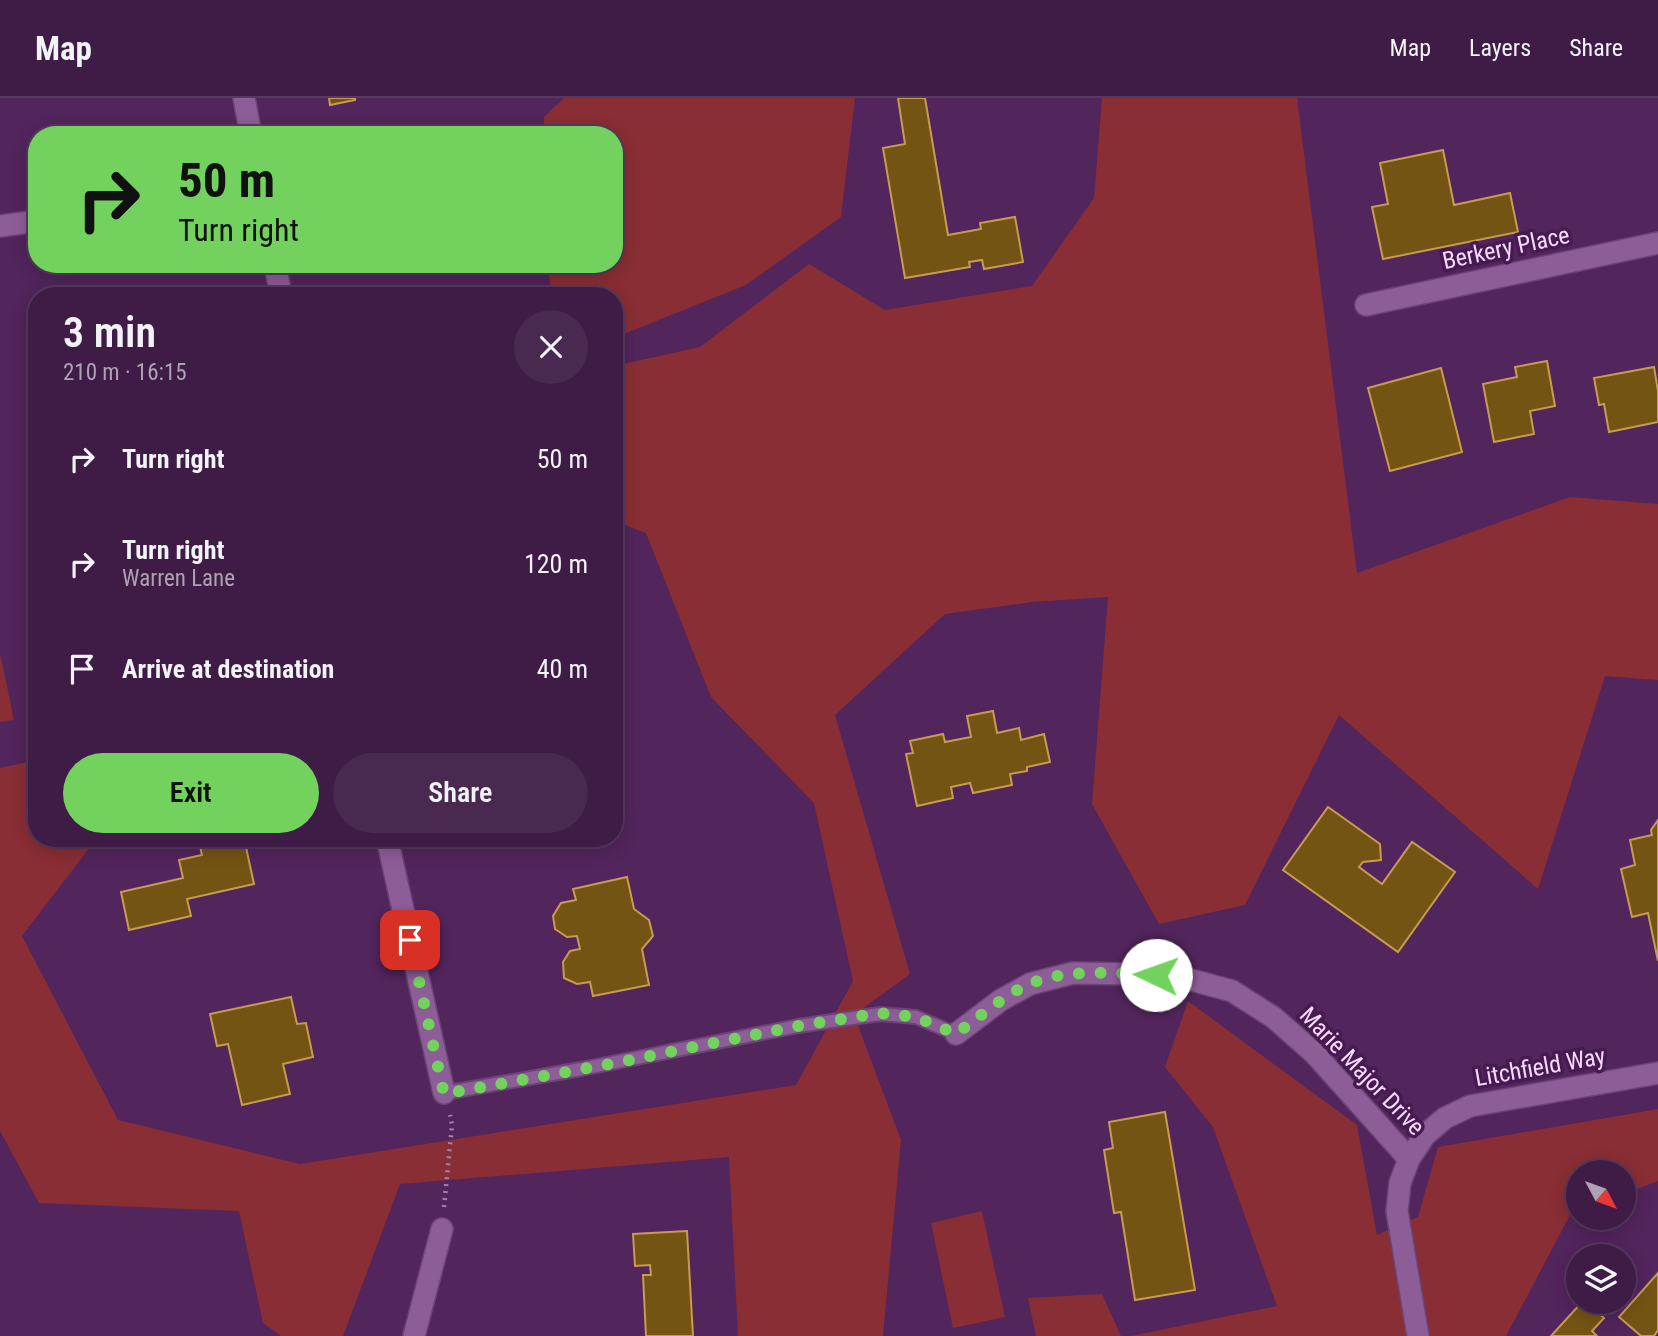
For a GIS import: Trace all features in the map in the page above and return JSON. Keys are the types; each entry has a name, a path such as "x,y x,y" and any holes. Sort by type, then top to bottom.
{"street":[{"path":"244,98 249,126"},
{"path":"0,226 28,221"},
{"name":"Berkery Place","path":"1366,305 1658,243"},
{"path":"389,847 444,1094"},
{"name":"Marie Major Drive","path":"956,1034 1001,1000 1030,984 1073,973 1177,976 1232,991 1273,1017 1314,1053 1409,1159 1400,1183 1397,1211 1418,1336"},
{"name":"Litchfield Way","path":"1409,1159 1425,1135 1445,1118 1470,1105 1658,1073"},
{"path":"414,1336 442,1229"}],"lane":[{"path":"444,1094 798,1026 880,1013 916,1017 956,1034"}],"path":[{"path":"442,1229 452,1125 444,1094"}],"shaded area":[{"path":"564,98 855,98 841,217 746,285 623,334 623,287 551,287 548,273 623,273 623,126 544,126 544,117"},
{"path":"1102,98 1297,98 1357,573 1570,497 1658,504 1658,680 1605,676 1538,889 1339,715 1245,905 1159,924 1092,804 1108,597 1032,602 945,614 835,715 910,974 854,1015 901,1140 883,1336 738,1336 729,1157 400,1184 343,1336 281,1336 263,1323 239,1211 39,1203 0,1131 0,768 28,762 28,847 90,847 22,936 118,1120 300,1164 796,1085 853,981 814,803 711,697 646,533 623,524 623,364 700,347 809,264 885,310 1032,286 1094,198"},
{"path":"0,653 14,720 0,722"},
{"path":"1188,1001 1357,1125 1377,1235 1418,1217 1438,1147 1658,1109 1658,1181 1636,1189 1636,1160 1566,1160 1566,1223 1506,1336 1131,1336 1277,1306 1213,1127 1165,1067"},
{"path":"982,1211 1005,1317 953,1328 931,1223"},
{"path":"1102,1294 1121,1336 1036,1336 1028,1298"}],"building":[{"path":"329,98 355,98 355,100 330,105"},
{"path":"898,98 925,98 948,235 981,229 980,223 1015,217 1023,262 984,269 982,260 969,262 970,267 905,278 883,148 905,144"},
{"path":"1443,150 1454,205 1510,193 1518,232 1383,259 1372,207 1388,204 1380,163"},
{"path":"1547,361 1555,406 1530,411 1534,434 1494,442 1483,384 1517,377 1515,367"},
{"path":"1654,367 1658,391 1658,422 1609,432 1604,404 1599,405 1594,378"},
{"path":"1441,368 1462,452 1390,471 1368,388"},
{"path":"993,711 997,733 1019,728 1021,740 1044,734 1050,762 1010,774 1012,785 973,793 970,783 951,787 953,798 917,806 906,754 913,753 910,741 943,734 945,742 971,737 967,716"},
{"path":"1328,807 1380,844 1381,860 1363,862 1359,867 1382,884 1412,842 1455,872 1398,952 1283,870"},
{"path":"1658,820 1658,961 1648,913 1632,917 1621,869 1635,865 1630,840 1652,835 1651,830"},
{"path":"200,847 246,847 254,884 187,899 191,916 129,930 121,892 183,878 179,860 202,855"},
{"path":"627,877 634,909 649,920 653,936 642,949 649,985 593,996 590,982 577,984 564,978 563,962 570,951 580,949 577,936 567,937 555,929 553,916 561,903 576,900 573,889"},
{"path":"291,997 297,1024 306,1023 313,1057 283,1064 290,1094 242,1105 228,1044 217,1046 210,1014"},
{"path":"1165,1112 1195,1290 1135,1300 1121,1212 1114,1213 1104,1150 1113,1148 1109,1122"},
{"path":"687,1231 693,1336 646,1336 643,1275 651,1275 650,1265 635,1266 633,1234"},
{"path":"1658,1273 1658,1330 1654,1336 1641,1336 1619,1317 1622,1314 1636,1314 1636,1298"},
{"path":"1571,1314 1600,1314 1604,1318 1592,1331 1597,1336 1551,1336"}],"route":[{"path":"410,940 444,1094 798,1026 880,1013 916,1017 956,1034 1001,1000 1030,984 1073,973 1156,975"}]}
